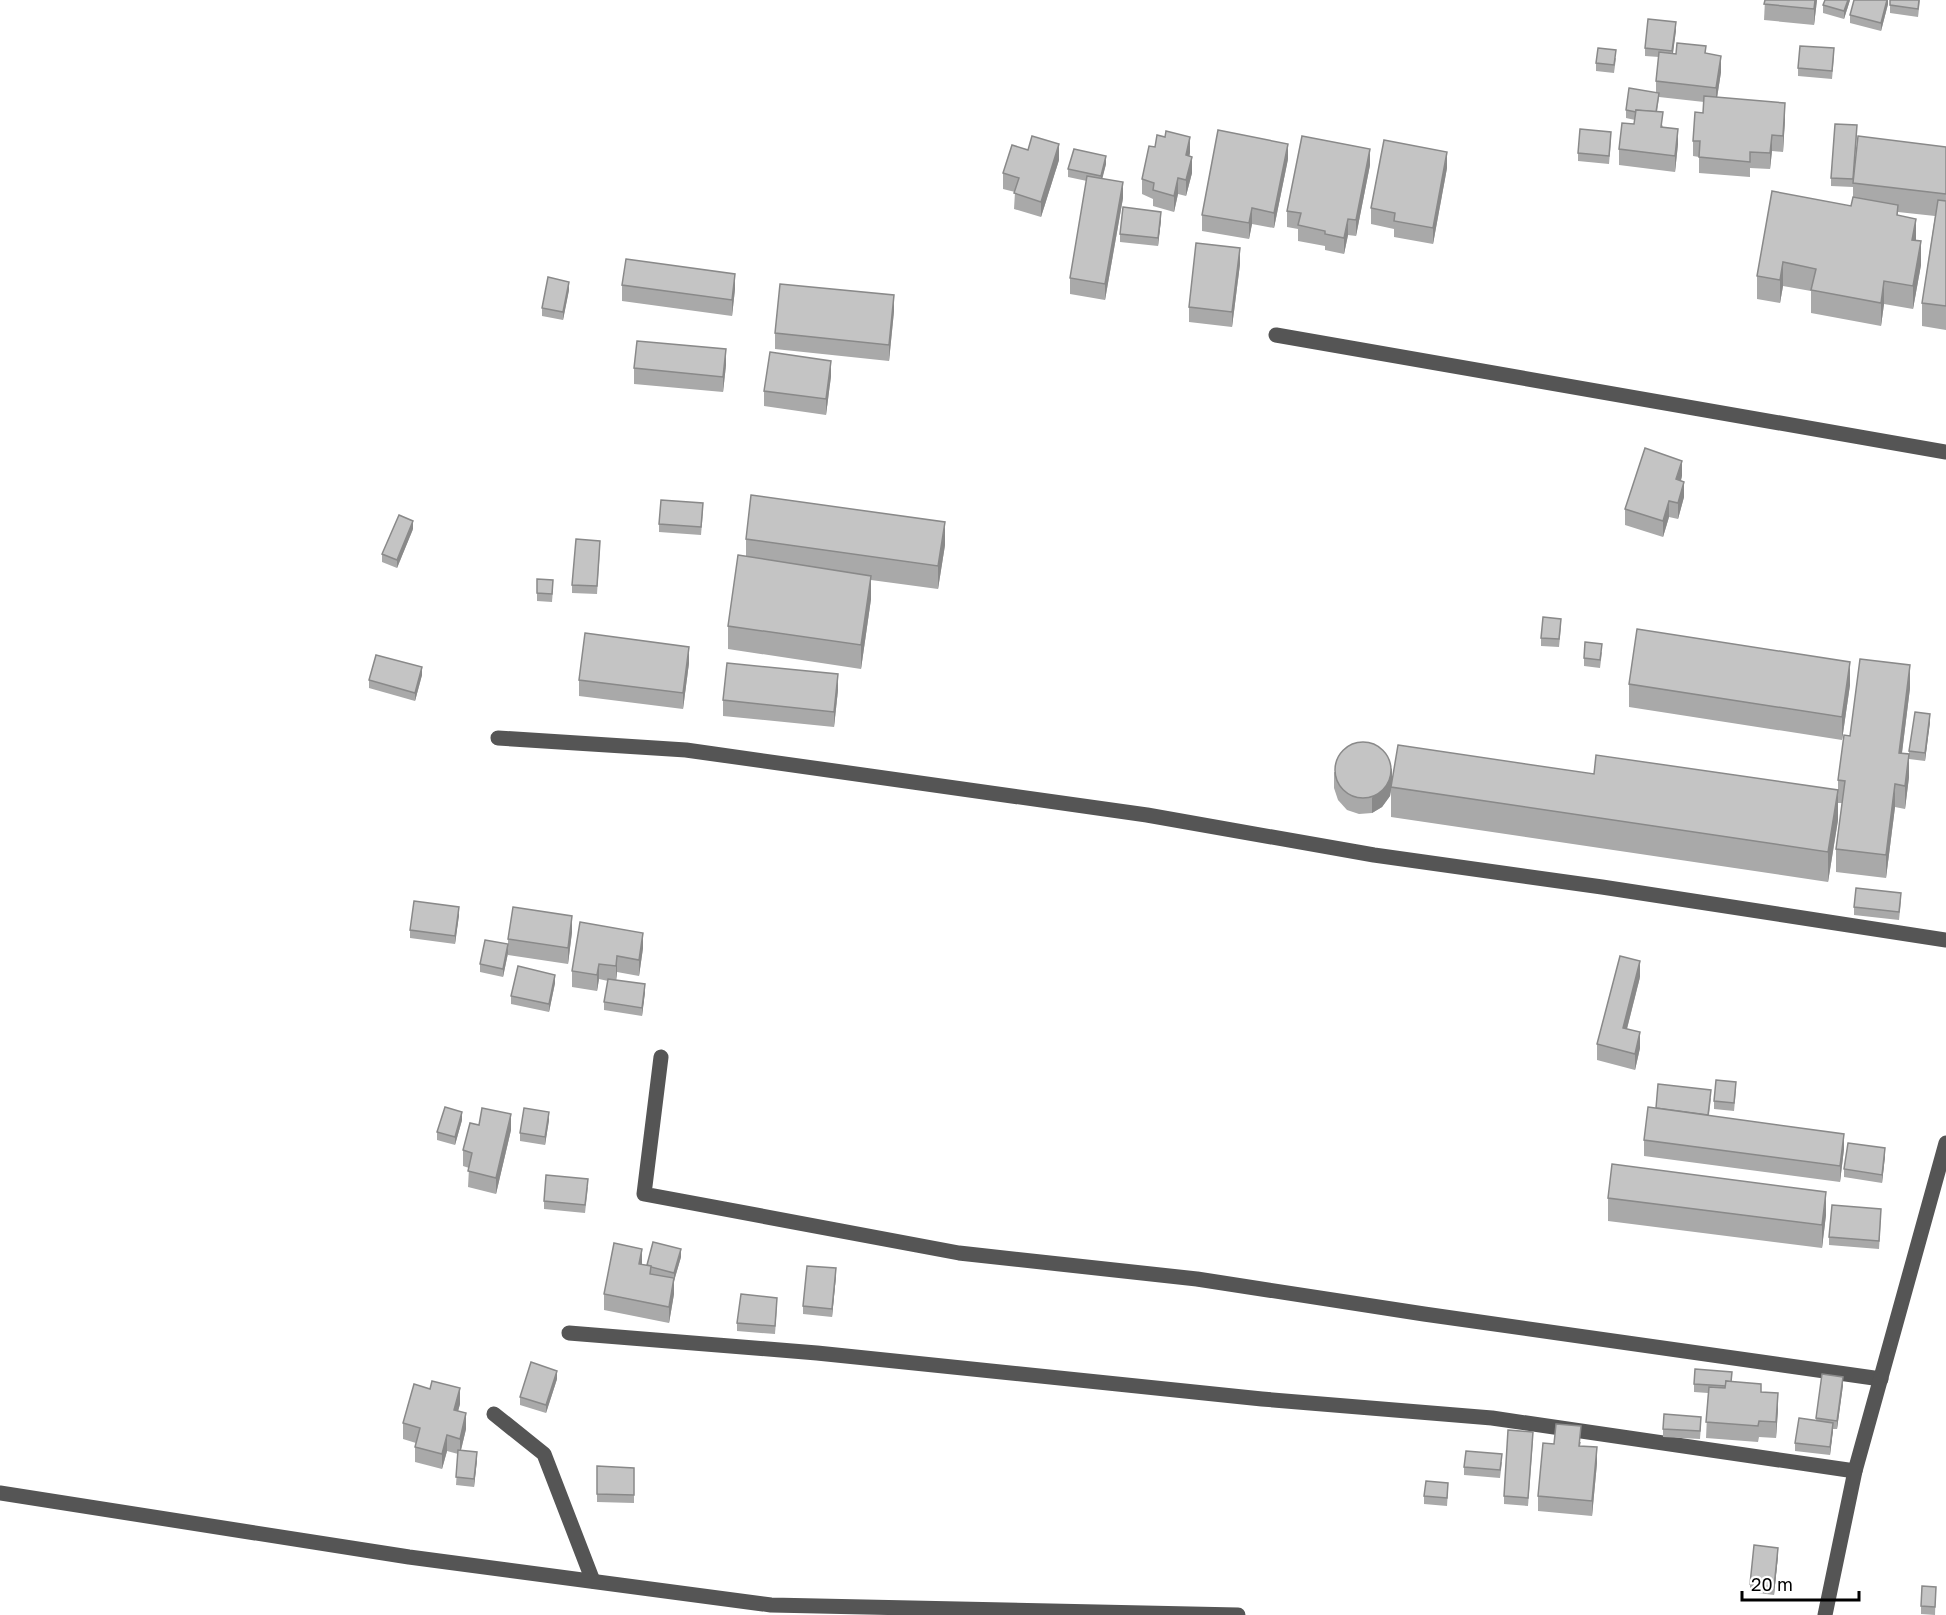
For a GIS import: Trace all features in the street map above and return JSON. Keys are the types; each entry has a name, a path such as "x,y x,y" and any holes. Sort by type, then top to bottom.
{"street":[{"path":"1276,335 1946,452"},
{"path":"498,738 686,750 1147,815 1374,855 1624,890 1946,940"},
{"path":"661,1057 644,1194 959,1253 1197,1279 1436,1316 1881,1379"},
{"path":"1825,1615 1855,1471 1946,1143"},
{"path":"569,1333 818,1353 1263,1399 1492,1418 1855,1471"},
{"path":"494,1414 544,1454 592,1581"},
{"path":"0,1493 409,1557 771,1605 1238,1615"}],"building":[{"path":"1765,0 1815,0 1814,9 1764,4"},
{"path":"1825,0 1848,0 1844,11 1823,5"},
{"path":"1854,0 1887,0 1881,23 1850,15"},
{"path":"1890,0 1919,0 1918,9 1890,5"},
{"path":"1648,19 1676,22 1672,51 1645,48"},
{"path":"1677,43 1706,46 1705,53 1721,56 1716,88 1656,81 1659,52 1676,54"},
{"path":"1800,46 1834,48 1832,71 1798,68"},
{"path":"1598,48 1616,50 1614,65 1596,63"},
{"path":"1629,88 1659,93 1656,112 1626,110"},
{"path":"1704,96 1785,103 1783,136 1772,135 1770,153 1750,152 1750,162 1699,157 1700,141 1693,141 1695,112 1703,113"},
{"path":"1636,110 1663,112 1661,127 1678,129 1675,156 1619,149 1622,123 1634,124"},
{"path":"1835,124 1857,125 1853,179 1831,178"},
{"path":"1580,129 1611,132 1609,156 1578,153"},
{"path":"1218,130 1288,144 1274,213 1252,208 1249,223 1202,215"},
{"path":"1166,131 1190,137 1186,155 1192,157 1186,180 1178,178 1174,196 1153,190 1154,183 1142,179 1149,146 1155,147 1157,135 1165,137"},
{"path":"1032,136 1059,144 1041,202 1014,193 1019,178 1003,173 1012,145 1028,150"},
{"path":"1302,136 1370,149 1356,220 1348,219 1344,238 1298,225 1301,213 1287,211"},
{"path":"1858,136 1946,147 1946,194 1853,183"},
{"path":"1384,140 1447,152 1433,228 1394,221 1395,213 1371,208"},
{"path":"1074,149 1106,156 1101,176 1068,169"},
{"path":"1087,176 1123,182 1105,284 1070,278"},
{"path":"1772,191 1851,206 1853,197 1898,205 1897,215 1916,219 1912,240 1921,241 1913,286 1884,281 1881,303 1811,290 1816,269 1783,262 1780,280 1757,276"},
{"path":"1938,200 1946,201 1946,306 1922,303"},
{"path":"1123,207 1161,212 1158,238 1120,234"},
{"path":"1196,243 1240,248 1232,312 1189,307"},
{"path":"626,259 735,274 732,300 622,285"},
{"path":"548,277 569,282 563,312 542,308"},
{"path":"780,284 894,295 889,345 775,333"},
{"path":"637,341 726,349 723,377 634,368"},
{"path":"770,352 831,361 826,399 764,391"},
{"path":"1645,448 1682,461 1676,479 1684,482 1678,503 1669,501 1663,521 1625,509"},
{"path":"751,495 945,522 938,566 746,539"},
{"path":"661,500 703,503 701,527 659,524"},
{"path":"399,515 413,521 397,560 382,554"},
{"path":"576,539 600,541 597,586 572,585"},
{"path":"738,555 871,576 861,645 728,626"},
{"path":"537,579 553,580 552,594 537,593"},
{"path":"1543,617 1561,619 1559,639 1541,638"},
{"path":"1637,629 1850,662 1842,717 1629,684"},
{"path":"585,633 689,647 683,693 579,680"},
{"path":"1585,642 1602,644 1600,660 1584,658"},
{"path":"376,655 422,667 415,693 369,680"},
{"path":"1860,659 1910,665 1899,753 1909,754 1905,786 1895,784 1886,855 1836,849 1845,781 1838,780 1844,735 1850,736"},
{"path":"727,663 838,674 834,712 723,700"},
{"path":"1915,712 1930,714 1925,753 1909,751"},
{"path":"1357,742 1369,742 1379,746 1387,754 1391,770 1387,786 1379,794 1369,798 1357,798 1347,794 1339,786 1335,776 1335,764 1339,754 1347,746"},
{"path":"1398,745 1594,774 1596,755 1838,790 1828,852 1391,787"},
{"path":"1856,888 1901,893 1899,912 1854,907"},
{"path":"414,901 459,907 455,936 410,930"},
{"path":"513,907 572,916 568,948 508,939"},
{"path":"580,922 643,933 639,960 617,956 616,966 599,964 597,975 572,971"},
{"path":"485,940 508,944 503,969 480,964"},
{"path":"1620,956 1640,961 1623,1028 1640,1032 1635,1054 1597,1044"},
{"path":"518,966 555,975 549,1004 511,996"},
{"path":"608,979 645,984 642,1008 604,1002"},
{"path":"1716,1080 1736,1082 1734,1103 1714,1101"},
{"path":"1658,1084 1711,1090 1708,1115 1656,1108"},
{"path":"445,1107 462,1112 455,1137 437,1132"},
{"path":"1648,1107 1844,1134 1840,1166 1644,1140"},
{"path":"482,1108 511,1114 496,1178 468,1171 472,1153 463,1150 470,1123 479,1125"},
{"path":"524,1108 549,1112 545,1137 520,1133"},
{"path":"1848,1143 1885,1148 1882,1175 1844,1169"},
{"path":"1612,1164 1826,1192 1822,1225 1608,1198"},
{"path":"546,1175 588,1179 585,1205 544,1201"},
{"path":"1832,1205 1881,1209 1879,1241 1829,1237"},
{"path":"653,1242 681,1249 674,1273 647,1265"},
{"path":"614,1243 642,1249 639,1264 651,1266 650,1274 674,1278 669,1307 604,1294"},
{"path":"807,1266 836,1268 832,1309 803,1306"},
{"path":"741,1294 777,1298 775,1326 737,1323"},
{"path":"531,1362 557,1371 546,1405 520,1397"},
{"path":"1695,1369 1732,1372 1731,1382 1726,1381 1726,1386 1694,1384"},
{"path":"1822,1374 1843,1377 1837,1421 1816,1418"},
{"path":"432,1381 460,1388 454,1410 466,1413 460,1439 447,1435 442,1454 415,1447 420,1428 403,1423 414,1384 430,1389"},
{"path":"1726,1381 1761,1384 1761,1392 1778,1393 1776,1422 1759,1421 1758,1426 1706,1422 1709,1387 1725,1388"},
{"path":"1664,1414 1701,1417 1700,1431 1663,1429"},
{"path":"1799,1418 1833,1423 1830,1447 1795,1443"},
{"path":"1556,1424 1581,1426 1579,1446 1597,1447 1592,1501 1538,1496 1543,1443 1554,1444"},
{"path":"1508,1430 1533,1432 1528,1498 1504,1496"},
{"path":"458,1450 477,1452 474,1479 456,1477"},
{"path":"1466,1451 1502,1454 1500,1470 1464,1467"},
{"path":"597,1466 634,1468 634,1495 597,1494"},
{"path":"1426,1481 1448,1483 1447,1498 1424,1496"},
{"path":"1754,1545 1778,1548 1774,1587 1750,1584"},
{"path":"1922,1586 1936,1587 1935,1607 1921,1606"}]}
